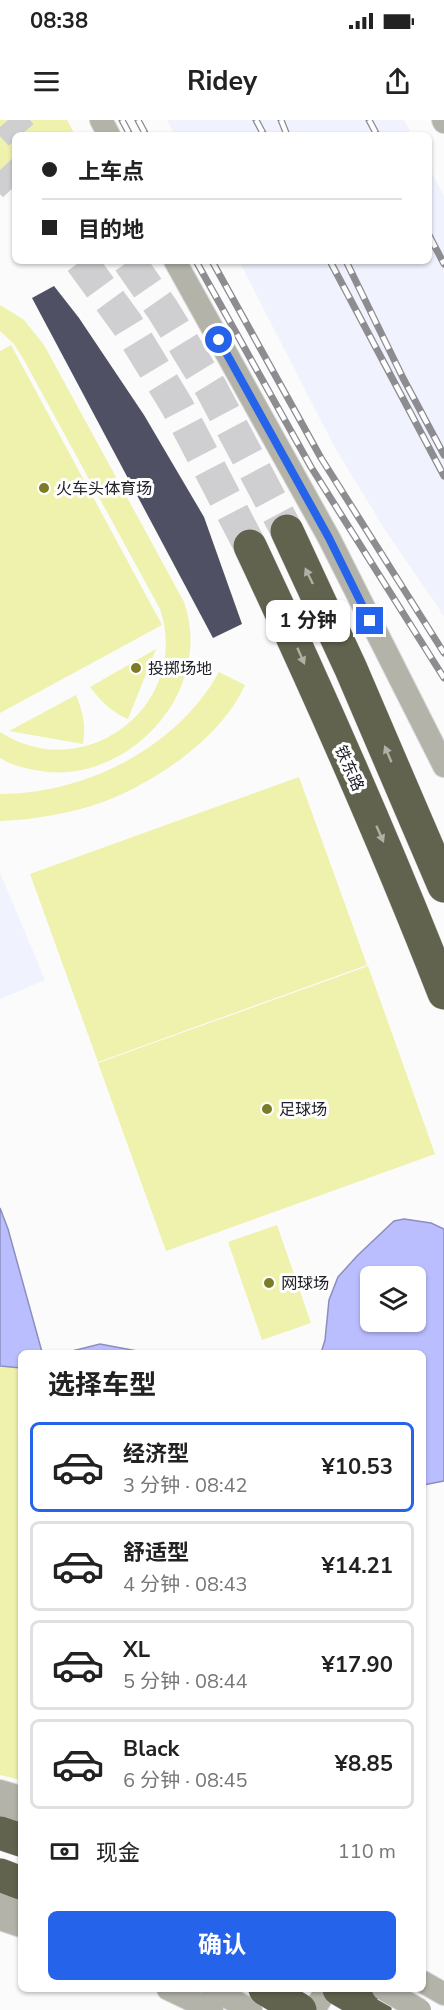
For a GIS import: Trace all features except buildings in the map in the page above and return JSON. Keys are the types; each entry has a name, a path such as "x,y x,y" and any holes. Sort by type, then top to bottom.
{"highway":[{"path":"287,531 351,669 444,885"},
{"name":"铁东路","path":"250,546 298,648 399,878 444,993"},
{"path":"0,1833 18,1838"},
{"path":"0,1875 18,1881"},
{"path":"270,1992 300,2010"},
{"path":"344,1992 375,2010"}],"street":[{"path":"177,264 329,538 444,766"},
{"path":"0,1791 18,1796"},
{"path":"0,1808 18,1814"},
{"path":"0,1899 18,1906"},
{"path":"0,1919 18,1925"},
{"path":"426,1984 444,1994"},
{"path":"174,1992 212,2010"},
{"path":"218,1992 251,2010"},
{"path":"314,2010 325,1992"},
{"path":"388,1992 420,2010"},
{"path":"395,2010 408,1992"}],"shaded area":[{"path":"167,120 404,120 410,132 173,132"},
{"path":"432,174 444,196 444,616 385,530 334,446 241,264 432,264"},
{"path":"0,873 45,980 0,999"}],"green space":[{"path":"0,120 67,120 73,132 12,132 12,189 0,195"},
{"name":"火车头体育场","path":"0,305 24,320 44,345 184,602 190,634 188,666 177,695 160,722 137,744 110,760 80,770 48,772 11,764 0,758 0,732 33,746 65,749 96,743 124,727 146,705 160,676 166,644 160,609 24,360 14,344 0,331"},
{"name":"火车头体育场","path":"11,345 162,625 0,713 0,351"},
{"name":"投掷场地","path":"156,649 128,719 107,706 90,687"},
{"path":"219,672 245,685 220,723 185,756 165,770 144,783 91,806 52,815 0,821 0,794 32,792 64,786 126,762 154,744 179,723 201,699"},
{"path":"76,695 83,719 83,744 9,731"},
{"path":"299,777 367,965 98,1062 30,874"},
{"name":"足球场","path":"368,966 435,1154 166,1251 98,1063"},
{"path":"0,1208 41,1350 18,1350 18,1779 0,1775"},
{"name":"网球场","path":"277,1225 311,1323 262,1340 228,1242"},
{"path":"100,1344 132,1350 76,1350"}],"water":[{"path":"0,1208 41,1350 18,1350 18,1368 0,1366"},
{"path":"404,1219 431,1223 444,1229 444,1481 426,1484 426,1350 322,1350 329,1300 338,1277 394,1221"},
{"path":"100,1344 132,1350 76,1350"}],"tunnel":[{"path":"8,120 18,132"},
{"path":"0,170 12,183"},
{"path":"83,264 127,324 177,406 250,546"},
{"path":"131,264 163,310 211,388 287,531"}],"railway":[{"path":"122,120 128,132"},
{"path":"138,120 144,132"},
{"path":"256,120 262,132"},
{"path":"281,120 286,132"},
{"path":"369,120 375,132"},
{"path":"432,241 444,264"},
{"path":"198,264 311,467 444,678"},
{"path":"214,264 321,458 444,653"},
{"path":"332,264 444,476"},
{"path":"347,264 403,378 444,455"}],"place":[{"name":"火车头体育场","path":"44,488"},
{"name":"投掷场地","path":"136,668"},
{"name":"足球场","path":"267,1109"},
{"name":"网球场","path":"269,1283"}],"route":[{"path":"219,340 329,538 370,621"}]}
